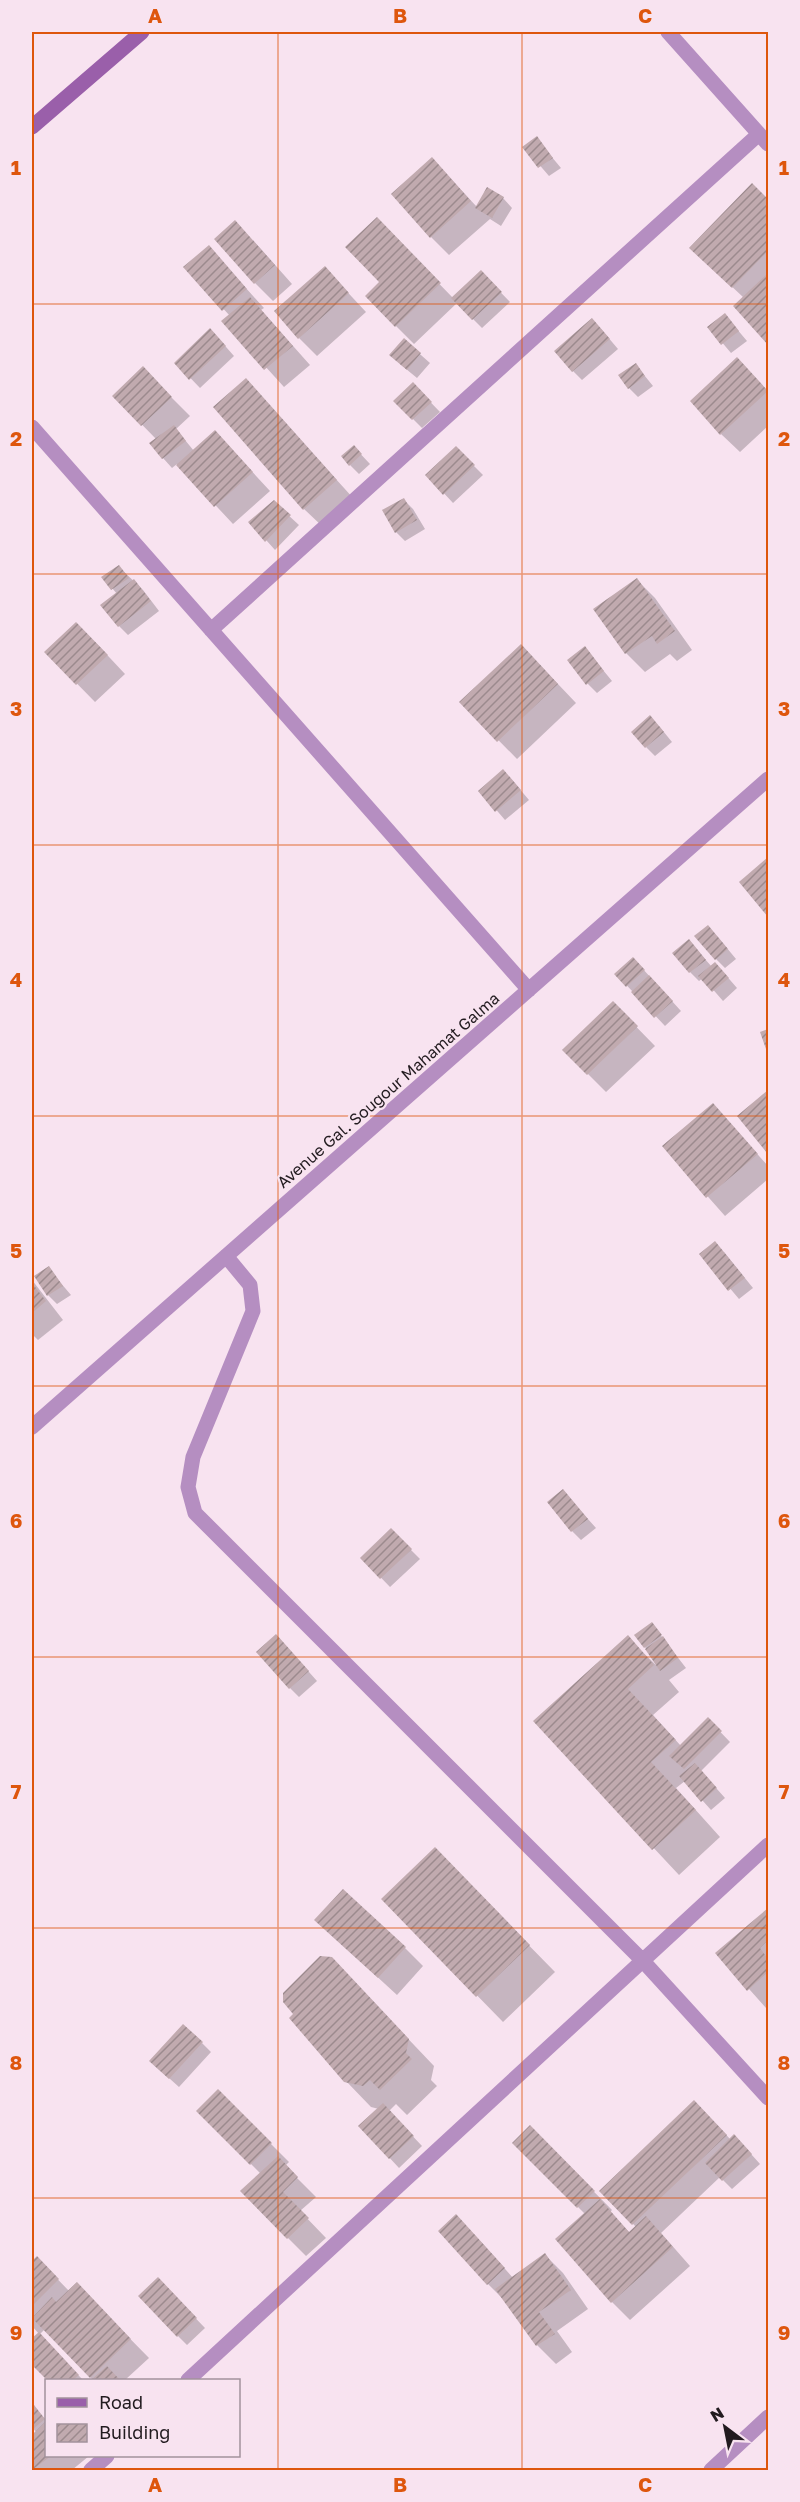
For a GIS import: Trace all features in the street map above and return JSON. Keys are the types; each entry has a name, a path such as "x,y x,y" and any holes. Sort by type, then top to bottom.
{"main road":[{"path":"32,127 142,32"}],"street":[{"path":"211,630 764,139 668,32"},
{"path":"32,427 529,990"},
{"name":"Avenue Gal. Sougour Mahamat Galma","path":"32,1427 768,779"},
{"path":"226,1256 250,1285 253,1311 193,1457 188,1487 195,1514 643,1961 768,2098"},
{"path":"189,2379 768,1845"},
{"path":"711,2470 768,2417"},
{"path":"91,2470 106,2457"}],"building":[{"path":"537,136 553,158 538,168 522,147"},
{"path":"432,157 471,201 430,238 391,194"},
{"path":"752,183 768,199 768,251 732,288 689,248"},
{"path":"487,187 504,197 492,218 475,208"},
{"path":"377,217 441,283 395,327 365,296 379,282 345,247"},
{"path":"235,220 275,265 254,284 214,239"},
{"path":"209,245 247,289 222,311 183,267"},
{"path":"325,266 349,293 298,339 274,311"},
{"path":"481,270 502,292 472,320 451,298"},
{"path":"768,273 768,345 733,306"},
{"path":"250,297 293,346 264,370 221,321"},
{"path":"725,313 739,331 721,345 707,327"},
{"path":"592,318 610,339 572,372 554,351"},
{"path":"210,328 226,346 189,380 174,363"},
{"path":"404,338 421,353 407,370 389,355"},
{"path":"737,357 768,391 720,435 690,401"},
{"path":"636,363 645,376 628,389 618,375"},
{"path":"143,366 172,397 141,426 112,396"},
{"path":"246,378 337,480 303,510 213,407"},
{"path":"413,382 432,402 412,420 393,401"},
{"path":"174,425 186,441 162,459 149,443"},
{"path":"215,430 253,472 214,507 176,465"},
{"path":"354,445 362,454 349,466 341,456"},
{"path":"456,446 475,465 443,495 425,475"},
{"path":"404,498 417,520 395,533 382,510"},
{"path":"274,500 291,515 265,542 248,522"},
{"path":"119,565 129,578 111,590 101,577"},
{"path":"637,578 675,631 657,644 652,636 625,654 593,609"},
{"path":"134,579 151,601 118,627 100,605"},
{"path":"76,622 108,655 76,685 44,652"},
{"path":"521,644 558,684 497,742 459,702"},
{"path":"585,646 604,671 586,685 567,660"},
{"path":"650,715 664,732 645,748 631,732"},
{"path":"503,769 521,790 495,812 478,791"},
{"path":"768,857 768,917 739,882"},
{"path":"708,925 728,949 715,960 694,936"},
{"path":"689,939 706,960 689,973 672,953"},
{"path":"633,957 645,970 626,987 614,974"},
{"path":"715,962 729,978 712,992 698,976"},
{"path":"649,975 673,1001 654,1018 631,992"},
{"path":"613,1001 638,1026 587,1075 562,1050"},
{"path":"768,1029 768,1048 766,1049 760,1032"},
{"path":"768,1090 768,1152 767,1153 737,1116"},
{"path":"713,1103 758,1154 706,1198 662,1146"},
{"path":"715,1241 745,1278 728,1291 699,1254"},
{"path":"49,1266 63,1286 47,1296 34,1276"},
{"path":"32,1283 46,1301 32,1313"},
{"path":"563,1489 588,1519 571,1532 547,1502"},
{"path":"391,1528 412,1549 380,1579 360,1558"},
{"path":"652,1622 662,1635 644,1648 634,1635"},
{"path":"276,1634 309,1671 289,1689 256,1652"},
{"path":"628,1635 654,1665 628,1689 676,1740 651,1762 696,1810 652,1850 533,1721"},
{"path":"663,1636 678,1658 660,1671 645,1649"},
{"path":"708,1717 722,1731 684,1769 669,1756"},
{"path":"695,1763 717,1788 701,1802 679,1776"},
{"path":"435,1847 530,1945 476,1997 381,1899"},
{"path":"343,1889 406,1947 378,1978 314,1920"},
{"path":"768,1908 768,1940 760,1948 768,1959 768,1972 747,1991 715,1953"},
{"path":"320,1956 332,1957 409,2039 406,2053 412,2059 380,2090 370,2080 363,2086 344,2082 289,2018 293,2014 283,2002 283,1993"},
{"path":"183,2024 203,2042 169,2079 149,2061"},
{"path":"218,2089 272,2143 250,2165 196,2111"},
{"path":"694,2100 727,2135 632,2225 599,2191"},
{"path":"383,2103 414,2136 389,2159 358,2126"},
{"path":"530,2125 595,2191 577,2208 512,2143"},
{"path":"734,2134 752,2154 722,2181 705,2163"},
{"path":"278,2156 298,2177 283,2192 309,2218 287,2239 240,2191"},
{"path":"600,2199 629,2232 646,2216 673,2247 611,2303 555,2239"},
{"path":"456,2214 505,2268 487,2285 438,2231"},
{"path":"545,2253 571,2290 539,2312 555,2334 536,2346 495,2289"},
{"path":"37,2256 59,2279 32,2306 32,2261"},
{"path":"158,2277 197,2318 177,2337 138,2296"},
{"path":"77,2282 131,2339 90,2378 32,2318 52,2297 56,2302"},
{"path":"39,2332 79,2375 74,2379 46,2379 32,2365 32,2338"},
{"path":"107,2366 119,2379 92,2379"},
{"path":"34,2405 45,2419 32,2430 32,2407"},
{"path":"45,2422 45,2457 50,2457 32,2470 32,2435"}]}
